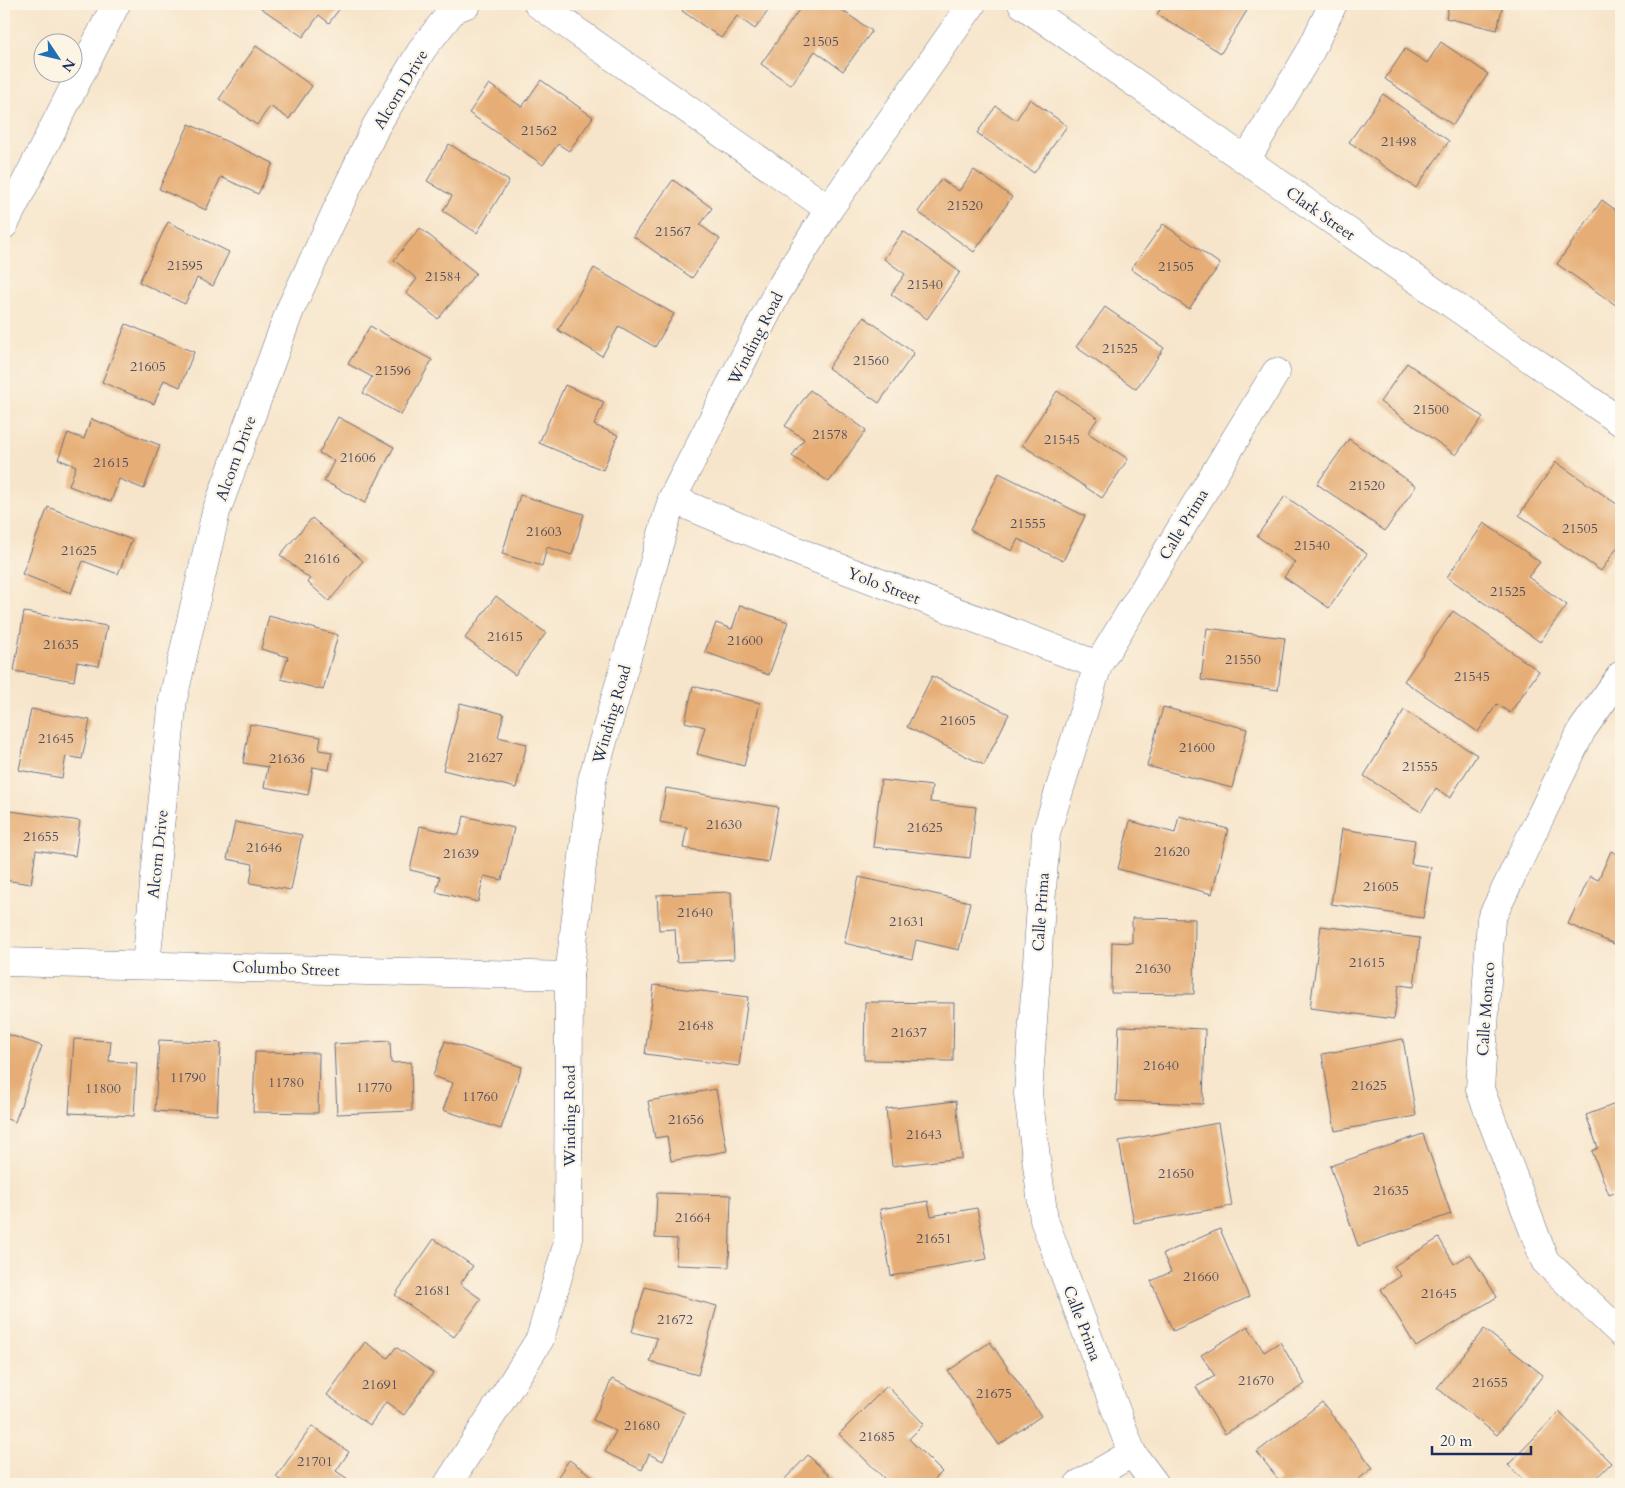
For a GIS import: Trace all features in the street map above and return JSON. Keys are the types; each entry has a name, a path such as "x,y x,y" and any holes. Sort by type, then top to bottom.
{"street":[{"path":"4,225 116,4"},
{"name":"Alcorn Drive","path":"146,964 173,699 216,512 290,310 376,126 423,48 454,9 467,4"},
{"path":"538,4 828,209"},
{"name":"Winding Road","path":"448,1484 540,1339 568,1242 569,976 592,780 672,499 777,293 828,209 972,4"},
{"name":"Clark Street","path":"1022,4 1621,422"},
{"path":"1246,160 1310,52 1333,4"},
{"name":"Calle Prima","path":"1156,1484 1132,1453 1044,1220 1028,1094 1046,833 1098,665 1276,372"},
{"name":"Yolo Street","path":"672,499 809,556 1098,665"},
{"name":"Calle Monaco","path":"1621,675 1582,730 1491,920 1480,1089 1545,1262 1621,1333"},
{"name":"Columbo Street","path":"4,962 146,964 569,976"},
{"path":"1079,1484 1132,1453"}],"building":[{"path":"263,4 343,4 329,23 319,15 303,37 261,8"},
{"path":"687,4 773,4 755,29 737,16 721,38 682,11"},
{"path":"803,4 833,4 872,31 843,71 815,51 791,85 761,64"},
{"path":"1164,4 1251,4 1221,53 1157,14"},
{"path":"1449,4 1503,4 1497,30 1446,18"},
{"path":"1441,42 1488,74 1453,125 1385,79 1405,49 1427,63"},
{"path":"256,46 312,86 289,119 270,106 257,125 219,99"},
{"path":"541,80 593,117 569,151 558,144 543,165 469,113 489,84 522,107"},
{"path":"1383,94 1449,141 1416,188 1349,142"},
{"path":"1030,99 1067,126 1034,173 977,133 996,106 1016,120"},
{"path":"189,124 273,163 258,194 221,177 206,210 159,189"},
{"path":"449,144 509,181 477,233 443,211 452,196 427,181"},
{"path":"974,170 1012,197 974,252 918,212 941,179 959,191"},
{"path":"673,180 712,208 700,225 720,239 692,278 633,236"},
{"path":"1602,200 1621,214 1621,300 1617,306 1557,264"},
{"path":"168,222 229,252 213,286 197,278 185,304 139,282"},
{"path":"1163,224 1220,264 1189,309 1131,269"},
{"path":"420,228 476,273 438,319 406,293 417,279 394,260"},
{"path":"903,231 960,272 927,319 891,294 905,274 884,259"},
{"path":"594,268 674,314 655,347 619,326 602,356 558,330"},
{"path":"1105,307 1164,348 1136,389 1076,347"},
{"path":"864,317 914,353 879,403 828,368"},
{"path":"126,324 194,352 180,387 164,380 154,404 102,382"},
{"path":"370,326 432,360 401,415 363,393 372,377 348,364"},
{"path":"1407,363 1483,417 1456,455 1380,402"},
{"path":"565,385 604,402 594,425 618,435 603,470 539,443"},
{"path":"810,390 866,430 829,482 792,456 804,439 785,426"},
{"path":"1057,391 1098,418 1088,433 1128,459 1102,498 1022,445"},
{"path":"338,417 394,447 365,503 324,481 334,461 319,453"},
{"path":"91,419 160,445 144,489 119,479 111,502 69,486 76,466 58,459 68,433 84,439"},
{"path":"1349,439 1416,486 1385,531 1317,484"},
{"path":"1556,462 1621,507 1621,542 1601,571 1519,515"},
{"path":"999,473 1085,516 1063,561 1018,539 1012,551 970,530"},
{"path":"520,495 584,514 572,555 547,547 542,566 502,554"},
{"path":"1285,496 1367,554 1329,608 1284,577 1295,562 1257,536"},
{"path":"48,507 132,540 118,574 83,561 71,593 22,574"},
{"path":"312,518 363,561 329,601 307,582 310,579 280,555"},
{"path":"1484,523 1540,562 1528,577 1567,605 1540,642 1447,577"},
{"path":"496,596 546,633 515,675 465,638"},
{"path":"740,605 788,622 769,675 705,652 716,623 732,629"},
{"path":"1453,611 1539,671 1510,713 1497,704 1478,732 1404,681"},
{"path":"24,612 107,626 99,666 77,662 74,681 14,671"},
{"path":"269,616 338,635 323,690 281,679 288,657 261,649"},
{"path":"1207,628 1285,638 1278,690 1201,680"},
{"path":"932,676 1009,714 984,765 907,727"},
{"path":"693,686 760,703 744,766 697,754 705,727 685,722"},
{"path":"460,703 504,714 498,737 527,744 516,788 443,770"},
{"path":"1163,707 1247,729 1232,788 1147,766"},
{"path":"31,709 90,720 82,759 66,756 62,778 19,770"},
{"path":"1404,710 1477,755 1450,798 1436,788 1421,812 1364,776"},
{"path":"250,724 321,737 319,750 332,752 329,770 313,767 308,795 264,787 268,767 243,763"},
{"path":"881,780 932,786 930,802 976,807 970,858 873,847"},
{"path":"666,788 778,807 768,862 683,848 687,827 660,822"},
{"path":"4,810 80,821 75,856 36,850 31,884 4,880"},
{"path":"464,816 514,828 502,880 484,876 478,902 436,892 440,877 410,870 420,826 459,835"},
{"path":"1179,816 1228,829 1212,894 1118,869 1130,821 1175,833"},
{"path":"235,822 302,835 291,890 250,883 253,864 227,859"},
{"path":"1342,829 1415,840 1411,864 1431,867 1423,918 1331,904"},
{"path":"1611,851 1621,856 1621,947 1568,924 1590,876 1598,880"},
{"path":"859,877 970,902 959,950 916,940 912,959 844,943"},
{"path":"731,892 734,959 677,962 675,929 659,930 657,895"},
{"path":"1132,918 1195,919 1194,994 1111,993 1112,942 1132,943"},
{"path":"1321,926 1420,938 1414,987 1399,985 1394,1019 1310,1008"},
{"path":"654,985 748,997 739,1066 645,1054"},
{"path":"865,1002 954,1003 953,1061 864,1060"},
{"path":"1119,1026 1205,1029 1203,1104 1116,1101"},
{"path":"4,1033 42,1046 15,1122 4,1118"},
{"path":"74,1039 111,1041 109,1061 137,1063 134,1116 69,1113"},
{"path":"1403,1039 1416,1116 1335,1131 1322,1054"},
{"path":"159,1040 221,1043 217,1115 155,1111"},
{"path":"390,1041 391,1063 411,1062 412,1111 337,1114 334,1044"},
{"path":"445,1041 522,1067 501,1129 443,1110 453,1083 433,1076"},
{"path":"255,1052 319,1053 318,1113 253,1112"},
{"path":"716,1089 727,1151 671,1161 667,1136 655,1138 648,1101"},
{"path":"956,1101 962,1158 892,1166 886,1109"},
{"path":"1621,1102 1621,1190 1609,1195 1592,1151 1598,1148 1586,1115"},
{"path":"1218,1123 1232,1206 1134,1223 1119,1141"},
{"path":"1423,1134 1451,1214 1358,1246 1330,1166"},
{"path":"657,1193 731,1195 729,1267 676,1265 677,1239 655,1238"},
{"path":"928,1201 931,1216 977,1208 987,1259 891,1276 880,1209"},
{"path":"1220,1229 1249,1297 1173,1331 1151,1281 1171,1272 1163,1254"},
{"path":"1439,1238 1454,1264 1470,1254 1497,1297 1416,1347 1381,1289 1401,1276 1394,1266"},
{"path":"434,1239 473,1266 460,1284 481,1299 454,1337 395,1295"},
{"path":"645,1287 717,1306 698,1375 650,1362 657,1338 632,1332"},
{"path":"1248,1326 1264,1352 1280,1342 1305,1384 1225,1434 1196,1387 1215,1376 1201,1355"},
{"path":"1484,1329 1543,1375 1497,1435 1437,1388"},
{"path":"365,1342 388,1358 396,1347 433,1373 404,1415 386,1402 370,1425 327,1395"},
{"path":"990,1342 1041,1416 999,1445 948,1371"},
{"path":"612,1379 685,1413 663,1461 649,1454 642,1470 605,1452 616,1431 593,1420"},
{"path":"887,1386 924,1424 909,1439 942,1472 930,1484 890,1484 839,1434"},
{"path":"1322,1402 1373,1468 1352,1484 1273,1484 1279,1480 1257,1452"},
{"path":"1559,1412 1611,1463 1591,1484 1528,1484 1508,1465"},
{"path":"312,1426 349,1452 336,1471 355,1484 286,1484 276,1477"},
{"path":"808,1455 838,1484 780,1484"},
{"path":"569,1460 604,1484 553,1484"}]}
